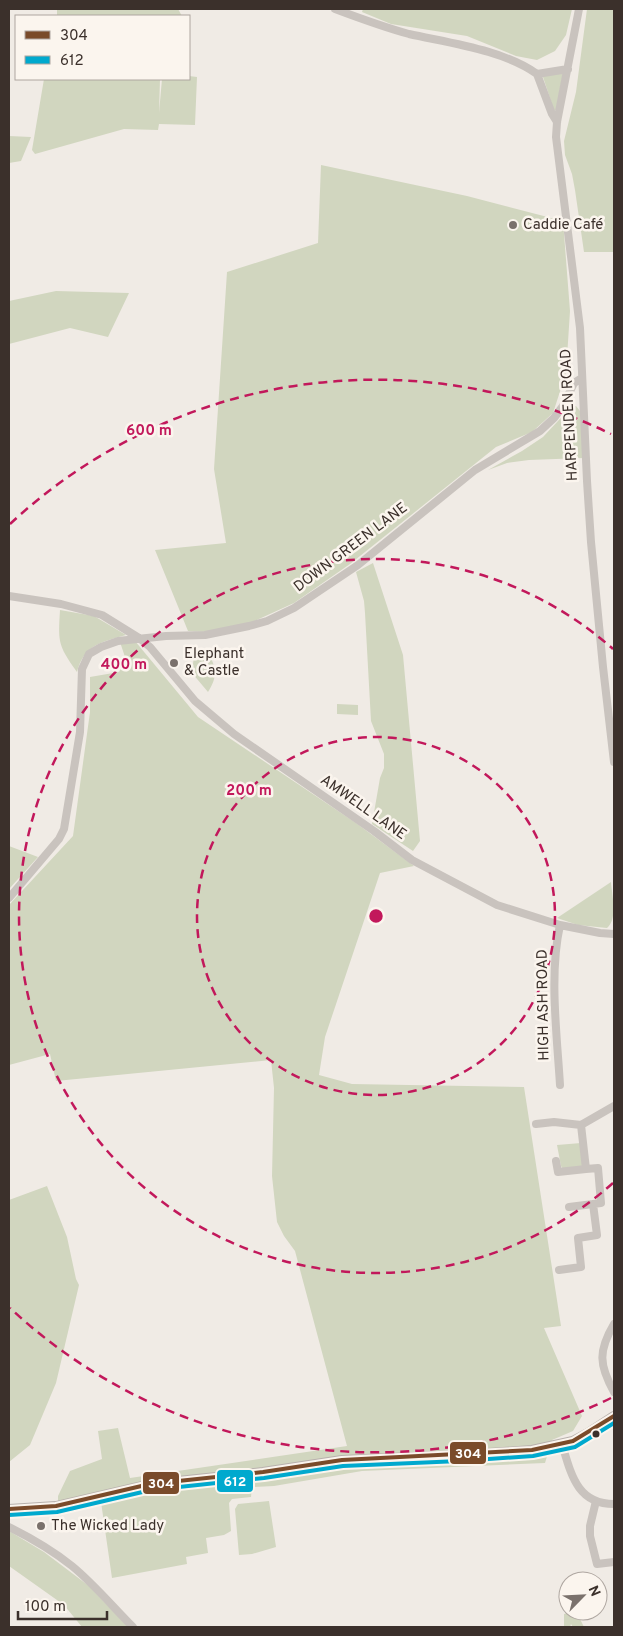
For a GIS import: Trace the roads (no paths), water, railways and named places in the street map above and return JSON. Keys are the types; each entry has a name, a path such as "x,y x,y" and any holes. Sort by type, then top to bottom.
{"main road":[{"path":"9,1509 37,1508 64,1504 150,1484 263,1472 342,1460 520,1452 562,1444 588,1434 614,1416"}],"street":[{"path":"335,9 392,29 477,49 516,63 537,74 568,69"},
{"name":"HARPENDEN ROAD","path":"580,9 557,122 556,137 580,328 592,551 614,762"},
{"path":"537,74 552,114 557,122"},
{"name":"DOWN GREEN LANE","path":"9,898 59,839 64,829 78,750 82,669 89,654 118,641 139,638 205,635 267,621 294,608 353,568 476,470 540,431 563,406 574,383 582,378"},
{"name":"AMWELL LANE","path":"9,596 61,604 102,614 139,638 150,647 195,701 234,734 374,831 412,860 497,905 560,925 600,933 613,932"},
{"name":"HIGH ASH ROAD","path":"560,925 556,940 555,970 560,1085"},
{"path":"536,1124 554,1122 581,1125 614,1106"},
{"path":"581,1125 586,1169"},
{"path":"556,1161 558,1172 598,1168 602,1203 569,1207"},
{"path":"559,1270 581,1267 578,1238 596,1235 593,1204"},
{"path":"614,1324 605,1339 602,1351 602,1364 605,1375 614,1392"},
{"path":"605,1375 614,1372"},
{"path":"562,1444 573,1478 579,1489 596,1501 614,1504"},
{"path":"596,1501 590,1526 590,1536 597,1564 614,1562"},
{"path":"9,1526 43,1545 73,1566 133,1627"}],"place":[{"name":"Caddie Café","path":"513,225"},
{"name":"Elephant & Castle","path":"174,663"},
{"name":"The Wicked Lady","path":"41,1526"}]}
